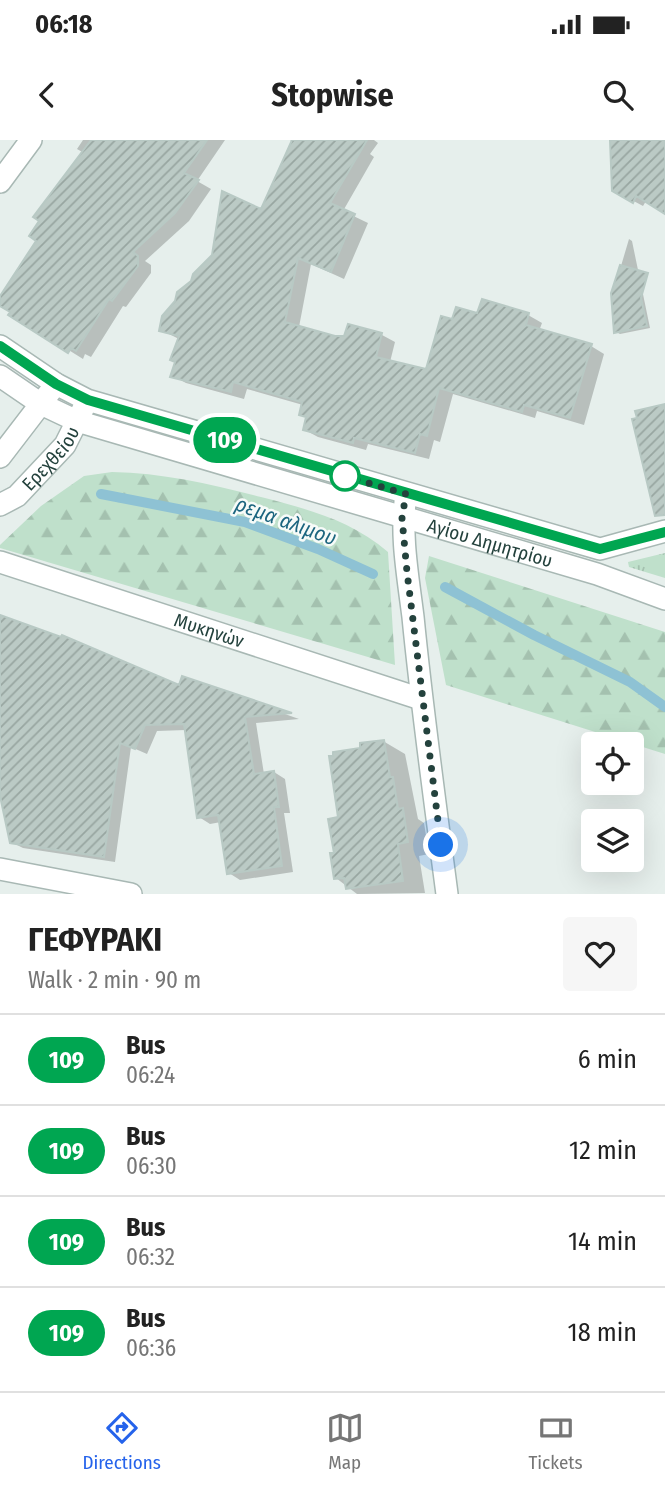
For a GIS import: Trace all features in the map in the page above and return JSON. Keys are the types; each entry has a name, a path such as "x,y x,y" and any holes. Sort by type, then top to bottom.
{"street":[{"path":"0,182 31,140"},
{"name":"Αγίου Δημητρίου","path":"0,346 56,384 88,400 600,549 665,531"},
{"name":"Αγίου Δημητρίου","path":"0,376 41,404 76,421 597,574 665,599"},
{"path":"0,457 56,384"},
{"name":"Ερεχθείου","path":"0,505 17,496 65,445 88,400"},
{"path":"406,494 402,518 407,572 447,894"},
{"name":"Μυκηνών","path":"0,562 421,699"},
{"path":"0,869 131,894"}],"green space":[{"path":"112,472 187,480 278,501 328,517 374,541 388,552 395,665 0,548 41,506 84,476"},
{"path":"665,553 665,578 629,567 628,562"},
{"path":"429,556 665,632 665,754 644,747 644,732 595,732 446,685 425,578"}],"building":[{"path":"91,140 207,140 184,173 199,180 175,213 133,252 138,256 138,266 112,301 109,299 76,351 71,348 68,353 8,315 10,312 0,306 0,296 36,241 29,236 39,221 33,217"},
{"path":"292,140 367,140 330,203 355,214 331,272 298,258 285,322 335,336 344,336 348,324 382,333 376,357 426,369 441,316 452,319 456,307 477,313 482,299 529,313 526,325 592,344 570,418 524,405 522,412 439,388 427,436 420,434 415,453 354,438 353,443 303,430 306,417 299,415 302,402 233,382 231,392 170,377 175,362 170,360 179,336 159,331 162,316 175,301 177,292 191,281 193,274 212,255 222,191 261,209"},
{"path":"610,140 665,140 665,214 636,196 633,203 612,191"},
{"path":"620,265 648,273 641,298 647,326 614,333 611,293"},
{"path":"665,404 665,515 655,516 632,419 637,418 635,411"},
{"path":"0,615 61,637 62,635 179,685 182,676 292,713 245,717 254,774 274,771 279,807 274,807 282,866 227,874 218,815 197,818 184,724 145,725 135,749 120,743 104,857 10,843 0,796"},
{"path":"384,740 398,809 403,808 408,842 398,844 403,881 346,889 344,878 334,879 330,853 334,853 328,819 338,817 329,756 333,756 333,752 360,748 360,743"}],"waterway":[{"name":"ρεμα αλιμου","path":"101,494 245,522 318,549 373,574"},
{"path":"445,587 630,682 665,707"}],"bus line":[{"name":"109","path":"0,346 56,384 88,400 600,549 665,532"}],"route":[{"path":"345,476 406,494 402,518 407,572 441,845"}]}
